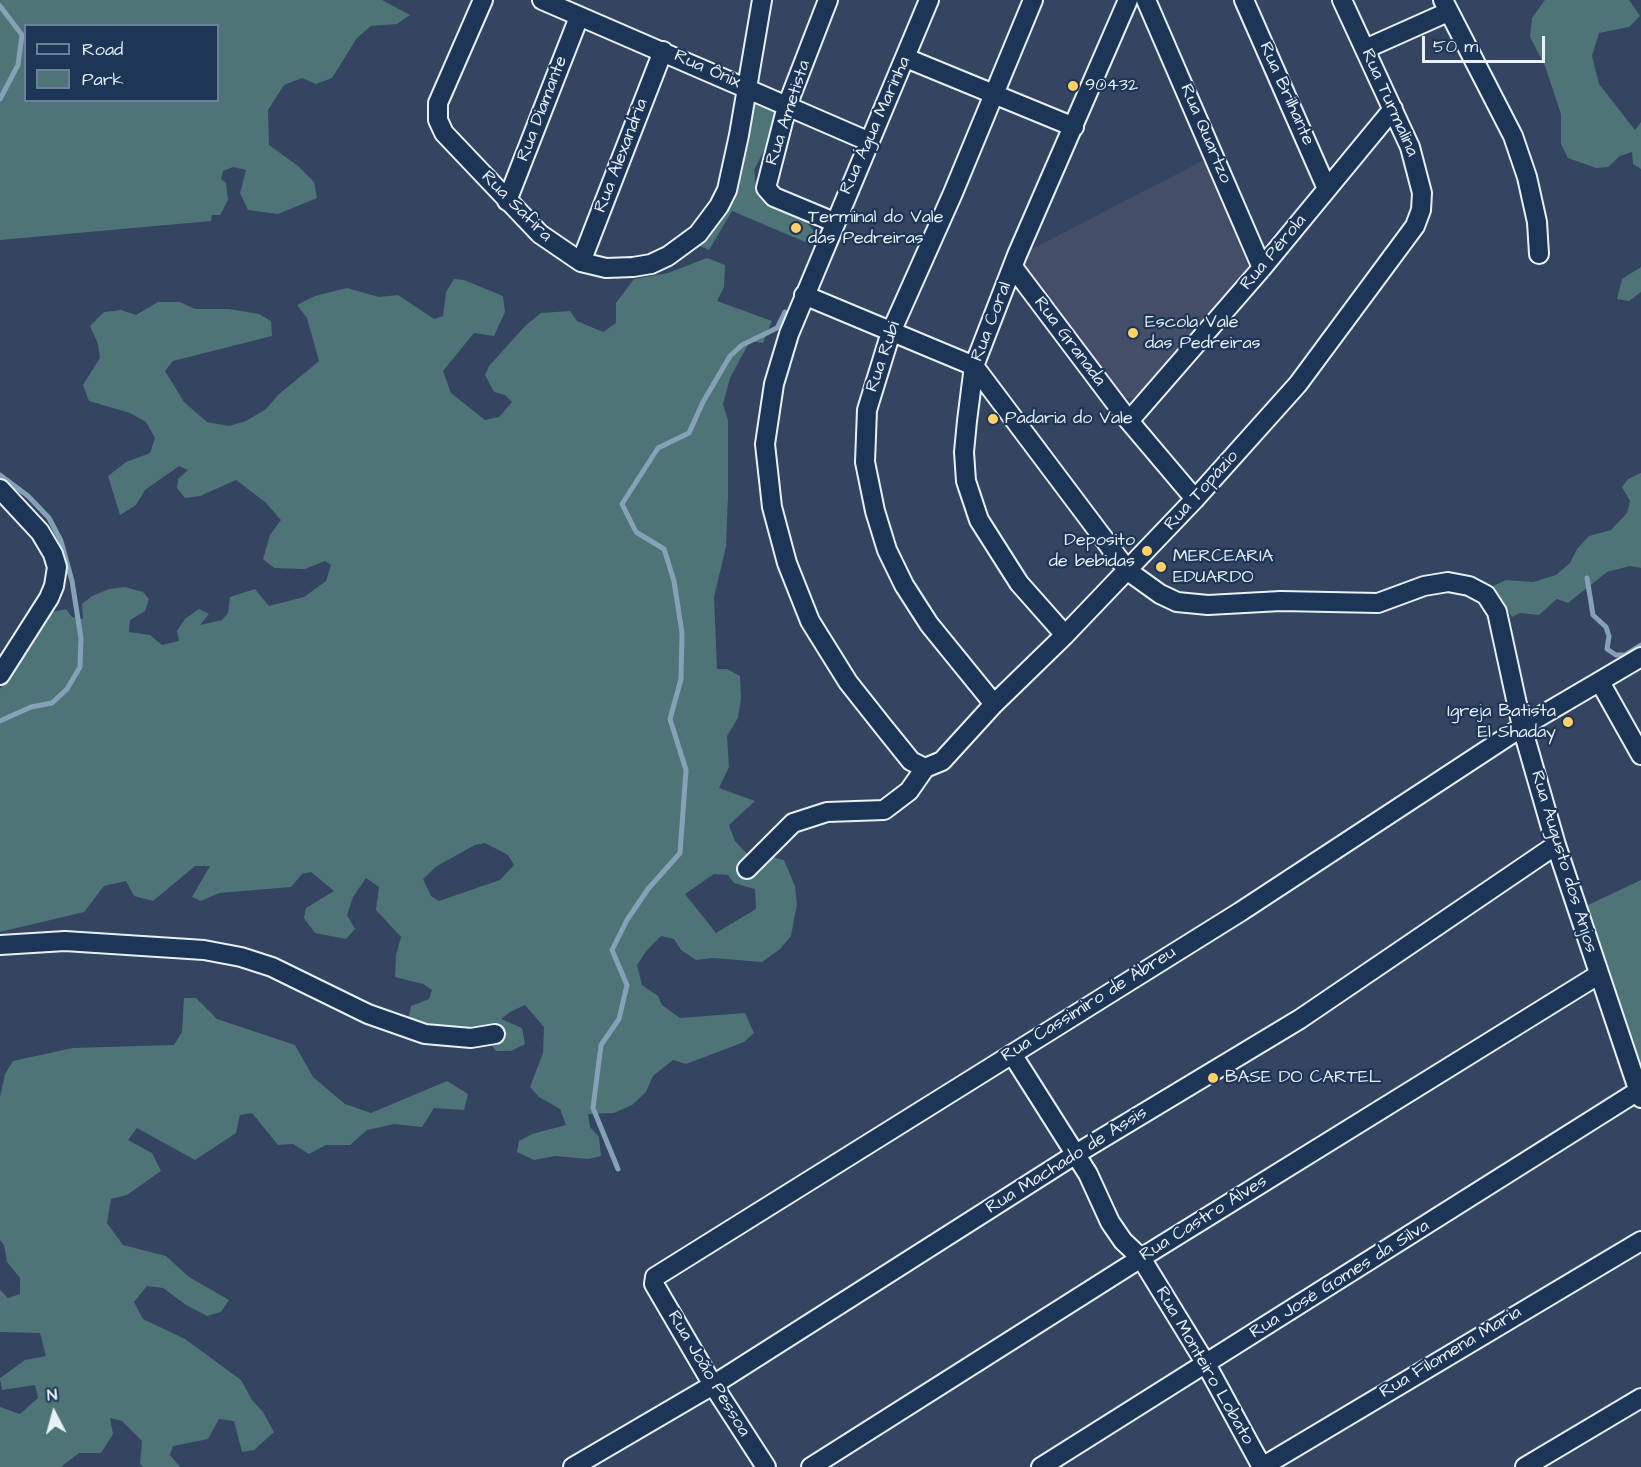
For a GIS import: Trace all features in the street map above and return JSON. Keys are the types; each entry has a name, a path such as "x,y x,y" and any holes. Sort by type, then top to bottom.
{"street":[{"name":"Rua Safira","path":"483,0 438,104 438,120 444,133 540,234 581,262 606,267 651,264 698,234 714,213 727,190 749,89 762,0"},
{"name":"Rua Ônix","path":"542,0 870,142"},
{"name":"Rua Ametista","path":"828,0 787,106 766,184 767,190 774,197 834,222"},
{"name":"Rua Água Marinha","path":"926,768 911,761 848,682 810,621 787,563 775,518 765,444 774,384 804,295 929,0"},
{"name":"Rua Rubi","path":"994,704 929,624 904,585 886,550 865,462 867,410 891,332 1033,0"},
{"name":"Rua Coral","path":"1065,635 1019,583 979,520 966,481 964,452 974,366 1012,267 1128,0"},
{"name":"Rua Quartzo","path":"1146,0 1262,268"},
{"name":"Rua Brilhante","path":"1244,0 1327,189"},
{"name":"Rua Turmalina","path":"1342,0 1393,109 1418,170 1421,210"},
{"path":"1365,49 1445,6 1513,136 1527,177 1537,222 1539,255"},
{"name":"Rua Diamante","path":"507,201 579,16"},
{"name":"Rua Alexandria","path":"581,262 663,51"},
{"path":"906,58 1074,127"},
{"name":"Rua Pérola","path":"1129,421 1262,268 1393,109"},
{"name":"Rua Topázio","path":"747,869 793,823 827,812 884,810 909,791 926,768 942,761 994,704 1128,571 1298,384 1415,226 1421,210"},
{"name":"Rua Granada","path":"1012,267 1129,421 1195,499"},
{"path":"804,295 974,366 1128,571"},
{"path":"0,489 40,532 53,554 57,567 50,598 0,675"},
{"name":"Rua Augusto dos Anjos","path":"1128,571 1160,594 1191,605 1281,601 1378,603 1424,586 1448,582 1469,586 1486,595 1497,612 1522,727 1556,845 1640,1095"},
{"name":"Rua Cassimiro de Abreu","path":"653,1280 1240,912 1522,727 1641,657"},
{"path":"1600,682 1641,755"},
{"name":"Rua Machado de Assis","path":"573,1467 713,1385 1076,1154 1300,1019 1556,845"},
{"path":"0,945 65,941 204,950 241,957 272,967 368,1014 425,1034 471,1038 495,1034"},
{"name":"Rua Castro Alves","path":"811,1467 1141,1258 1598,975"},
{"name":"Rua Monteiro Lobato","path":"1012,1054 1088,1174 1110,1222 1141,1258 1206,1364 1262,1467"},
{"name":"Rua José Gomes da Silva","path":"1041,1467 1640,1095"},
{"name":"Rua Filomena Maria","path":"1262,1467 1641,1241"},
{"name":"Rua João Pessoa","path":"653,1280 713,1385 766,1467"},
{"path":"1525,1467 1641,1398"}],"shaded area":[{"name":"Escola Vale das Pedreiras","path":"1206,159 1249,269 1135,398 1124,398 1025,266 1025,258 1028,251"}],"green space":[{"path":"0,0 382,0 410,15 397,24 371,26 357,38 332,78 316,84 302,78 284,85 268,110 269,145 298,166 314,182 317,198 278,214 248,210 240,193 246,170 233,167 223,171 221,179 226,183 228,200 220,215 212,215 211,221 0,240"},
{"path":"1545,0 1629,0 1640,16 1629,27 1599,33 1592,56 1599,84 1635,130 1641,122 1641,169 1633,164 1632,152 1620,156 1608,167 1596,168 1568,158 1561,144 1561,114 1545,66 1530,37 1532,18"},
{"path":"759,103 778,109 769,141 754,170 757,194 763,200 806,222 815,232 817,247 732,211 709,250 698,245 753,106"},
{"path":"707,258 725,265 724,287 717,301 772,321 763,343 750,341 730,378 723,404 728,421 728,497 726,547 714,597 717,669 727,669 740,676 741,699 738,718 727,736 729,767 719,788 755,801 729,825 735,841 750,857 772,857 784,860 795,886 797,904 791,936 780,949 762,962 713,958 696,960 681,950 674,939 661,936 647,950 637,965 642,985 658,996 662,1005 680,1018 745,1013 754,1033 744,1042 686,1064 673,1060 653,1076 646,1092 632,1105 614,1113 588,1114 590,1127 599,1137 601,1156 588,1159 555,1156 534,1160 517,1152 519,1141 532,1134 566,1125 560,1109 539,1097 530,1087 543,1053 544,1027 525,1005 501,1019 522,1028 525,1044 511,1051 496,1051 486,1037 486,1024 463,1038 435,1045 433,1029 408,1021 411,1006 429,999 432,990 423,984 395,977 396,955 401,937 376,910 379,887 366,878 353,897 347,915 355,929 346,939 315,933 304,918 306,908 334,891 311,872 302,874 291,887 219,893 201,901 192,897 210,866 195,866 153,901 134,896 126,881 104,886 84,912 0,932 0,689 52,612 66,609 72,617 83,619 82,604 92,596 109,589 125,587 143,592 149,599 145,611 130,620 129,632 150,635 162,645 179,641 177,631 185,619 199,609 209,614 200,625 222,620 228,613 230,597 255,589 269,606 304,597 326,581 331,565 325,561 305,569 274,568 263,559 270,535 281,520 265,502 236,480 200,496 185,498 177,488 178,479 188,470 179,466 145,490 136,505 120,515 108,476 126,462 150,453 155,438 146,422 130,413 89,401 83,385 100,358 98,344 90,326 104,312 121,310 136,315 158,302 180,302 195,309 229,309 259,314 271,321 272,336 173,361 165,371 184,402 207,422 229,426 246,421 266,409 278,395 319,361 307,318 297,305 315,296 347,288 379,297 398,295 434,319 443,316 446,292 454,279 464,280 503,296 505,312 494,336 474,333 443,371 451,393 485,420 499,417 512,402 505,395 494,392 485,375 489,366 525,326 541,313 570,311 577,321 603,332 616,323 616,303 634,279 668,273","holes":["485,843 508,855 514,865 500,880 439,901 431,896 423,879 437,866 475,845","714,874 728,875 734,883 755,889 756,909 716,933 685,894"]},
{"path":"1641,267 1641,292 1629,301 1617,299 1622,279"},
{"path":"1641,473 1641,568 1630,566 1607,572 1568,603 1557,599 1539,615 1520,613 1512,617 1493,586 1506,580 1533,582 1556,575 1570,563 1577,549 1589,536 1611,530 1627,513 1630,501 1622,487 1628,479"},
{"path":"1641,880 1641,1065 1586,906"},
{"path":"184,998 196,998 217,1019 295,1045 313,1077 345,1104 371,1113 447,1081 468,1094 464,1110 434,1108 422,1127 394,1124 367,1130 350,1145 326,1145 309,1154 293,1144 278,1145 252,1113 240,1115 236,1133 195,1160 137,1128 128,1140 152,1153 161,1171 127,1195 111,1199 107,1223 123,1245 166,1256 189,1277 229,1300 221,1312 207,1316 186,1305 163,1288 147,1286 134,1302 143,1319 185,1339 241,1380 274,1432 254,1450 242,1452 234,1421 219,1419 208,1439 173,1446 170,1455 180,1467 143,1467 140,1464 142,1441 122,1421 110,1418 113,1434 101,1453 79,1453 61,1467 0,1467 0,1407 20,1414 38,1398 35,1385 2,1390 0,1378 25,1360 46,1356 40,1333 0,1332 0,1290 8,1298 20,1294 20,1278 7,1262 4,1245 0,1240 0,1097 5,1074 13,1061 73,1048 174,1045 182,1032"}],"waterway":[{"path":"0,6 22,35 18,65 0,99"},
{"path":"618,1169 593,1108 601,1045 619,1019 627,985 612,950 627,920 648,889 680,853 686,770 670,719 681,679 682,633 674,581 664,549 636,532 622,504 658,448 689,433 703,402 730,356 742,345 777,328 785,312"},
{"path":"0,475 28,496 49,518 61,541 72,581 81,638 80,667 67,689 52,703 31,707 0,721"},
{"path":"1587,578 1593,615 1606,627 1609,636 1607,649 1616,655 1625,655 1641,645"}],"place":[{"name":"90432","path":"1073,86"},
{"name":"Terminal do Vale das Pedreiras","path":"796,228"},
{"name":"Escola Vale das Pedreiras","path":"1133,333"},
{"name":"Padaria do Vale","path":"993,419"},
{"name":"Deposito de bebidas","path":"1147,551"},
{"name":"MERCEARIA EDUARDO","path":"1161,567"},
{"name":"Igreja Batista El Shaday","path":"1568,722"},
{"name":"BASE DO CARTEL","path":"1213,1078"}]}
